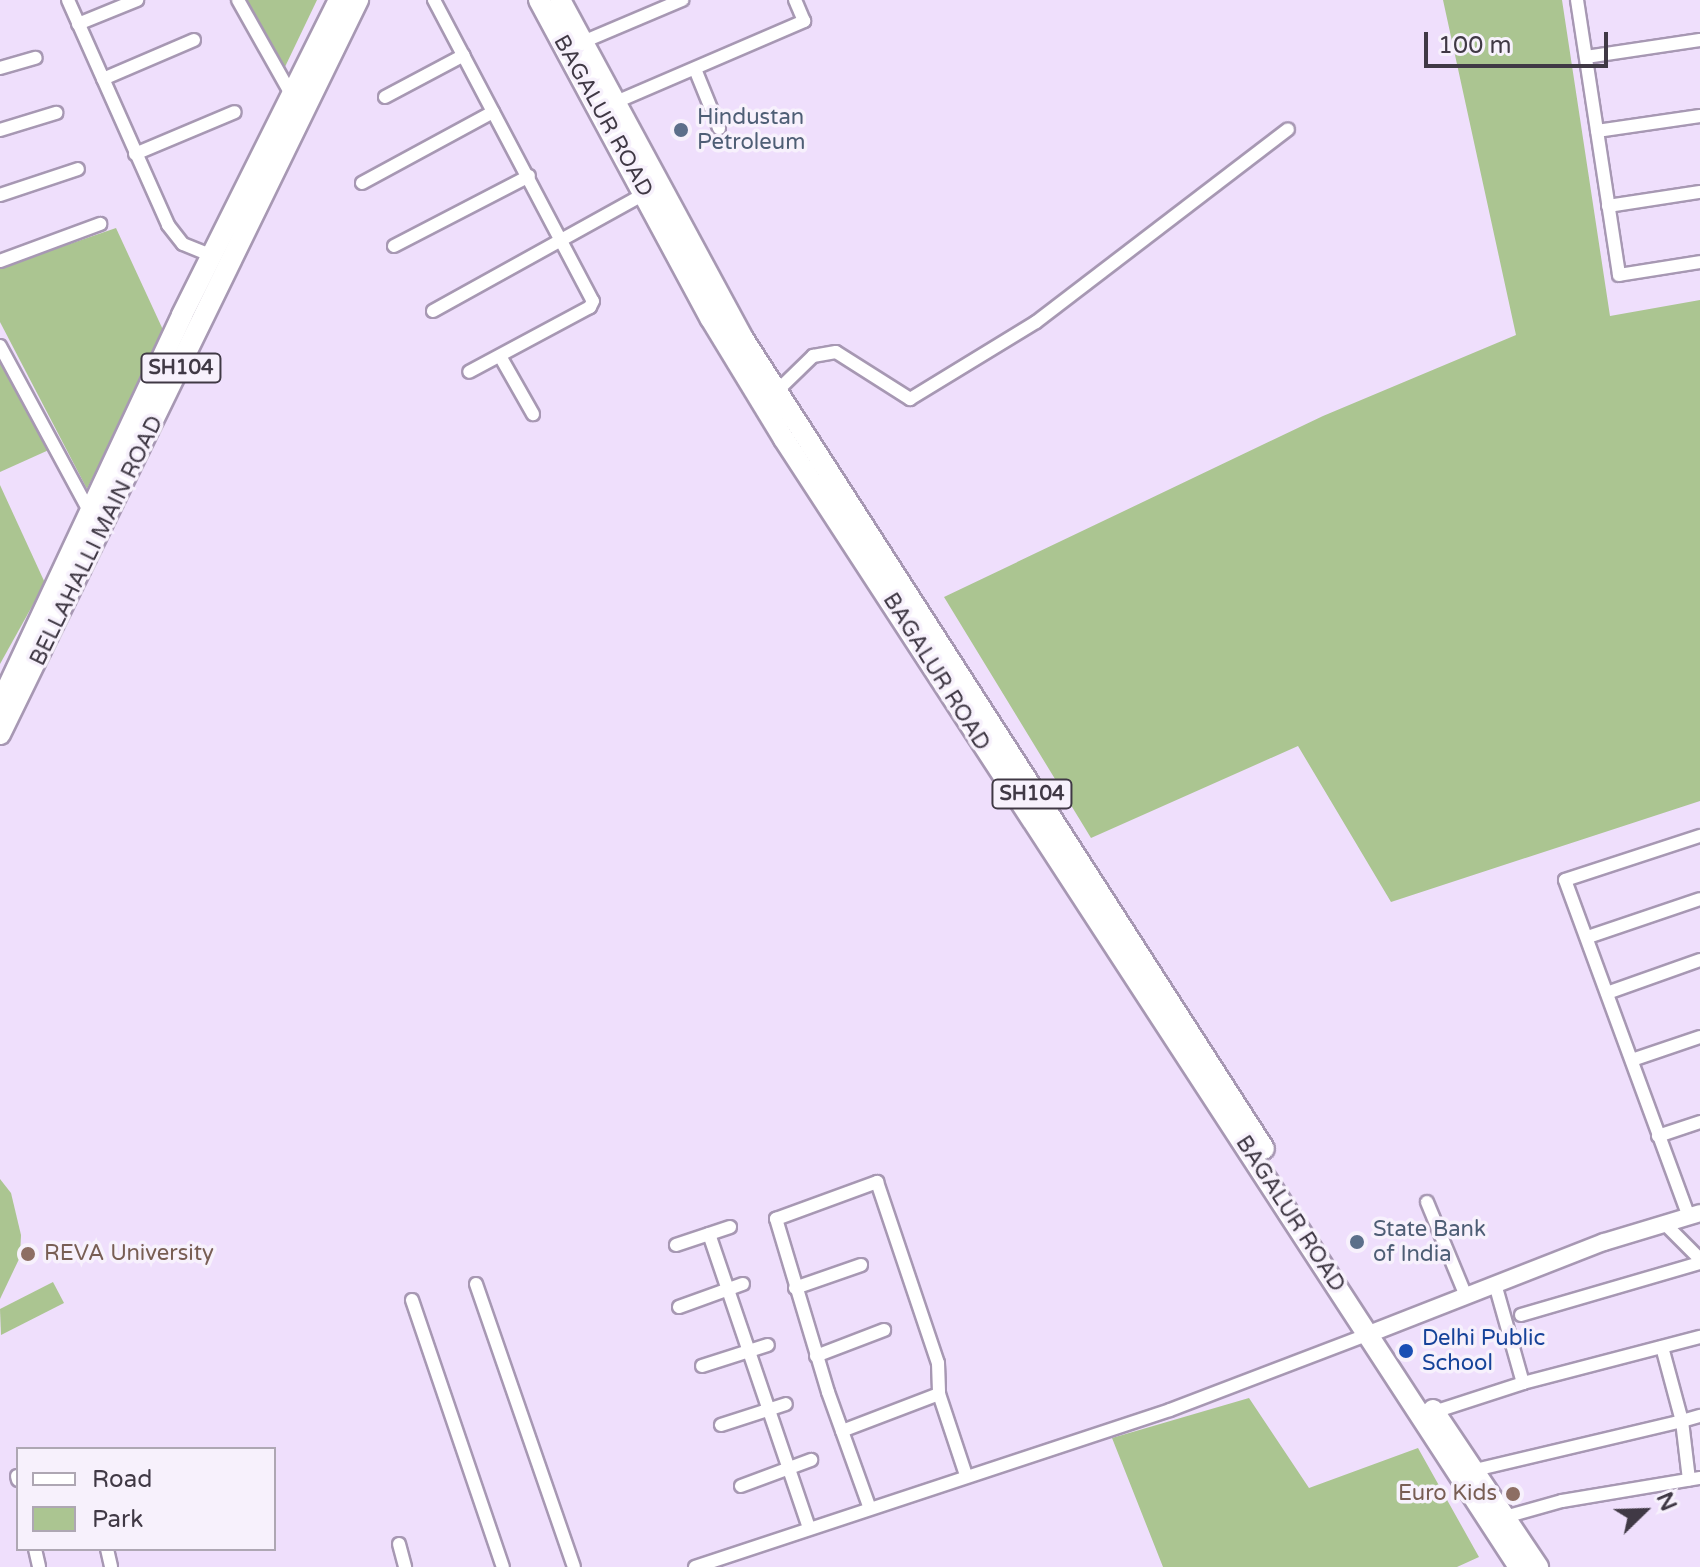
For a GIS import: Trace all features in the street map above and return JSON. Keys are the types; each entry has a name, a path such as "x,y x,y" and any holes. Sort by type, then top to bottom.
{"main road":[{"name":"BELLAHALLI MAIN ROAD","path":"0,704 212,256 339,0"},
{"name":"BELLAHALLI MAIN ROAD","path":"0,734 358,0"},
{"name":"BAGALUR ROAD","path":"539,0 646,193 711,319 784,439 1375,1332 1519,1567"},
{"name":"BAGALUR ROAD","path":"560,0 776,392 1091,901"},
{"name":"BAGALUR ROAD","path":"1375,1332 1475,1470 1538,1567"}],"street":[{"path":"68,0 135,154 175,236 212,256"},
{"path":"78,24 137,0"},
{"path":"238,0 292,96"},
{"path":"434,0 564,239 594,304 469,372"},
{"path":"583,42 682,0"},
{"path":"616,102 804,21 795,0"},
{"path":"1577,0 1619,275 1700,262"},
{"path":"103,79 194,40"},
{"path":"1586,57 1700,40"},
{"path":"385,97 464,55"},
{"path":"0,68 36,58"},
{"path":"695,69 719,128"},
{"path":"135,154 235,112"},
{"path":"362,183 493,112"},
{"path":"0,130 56,113"},
{"path":"1597,131 1700,116"},
{"path":"776,392 813,356 836,352 910,399 1036,322 1288,129"},
{"path":"0,195 78,169"},
{"path":"394,246 529,176"},
{"path":"1608,206 1700,192"},
{"path":"433,311 646,193"},
{"path":"0,261 100,224"},
{"path":"0,346 100,533"},
{"path":"500,356 533,414"},
{"path":"695,1567 869,1506 1170,1410 1495,1284 1694,1215 1658,1136 1565,880 1700,836"},
{"path":"1588,937 1700,899"},
{"path":"1607,993 1700,960"},
{"path":"1632,1060 1700,1037"},
{"path":"1658,1136 1700,1122"},
{"path":"869,1506 816,1356 776,1219 877,1182 938,1363 939,1394 966,1475"},
{"path":"1427,1202 1466,1296"},
{"path":"1521,1315 1700,1261 1665,1224"},
{"path":"676,1245 730,1227"},
{"path":"709,1234 809,1527"},
{"path":"795,1288 861,1265"},
{"path":"476,1284 574,1567"},
{"path":"679,1307 743,1284"},
{"path":"1495,1284 1523,1383"},
{"path":"412,1300 503,1567"},
{"path":"816,1356 884,1330"},
{"path":"1434,1412 1523,1383 1700,1337"},
{"path":"702,1366 768,1345"},
{"path":"1505,1517 1562,1501 1695,1479 1662,1347"},
{"path":"842,1431 939,1394"},
{"path":"721,1425 786,1404"},
{"path":"1475,1470 1700,1416"},
{"path":"741,1486 811,1460"},
{"path":"399,1544 405,1567"}],"green space":[{"path":"247,0 317,0 283,71"},
{"path":"1443,0 1562,0 1610,316 1700,300 1700,801 1391,902 1298,746 1091,838 944,597 1323,416 1516,335"},
{"path":"116,228 164,332 87,489 0,322 0,268"},
{"path":"0,361 51,449 0,472"},
{"path":"0,485 45,583 0,664"},
{"path":"0,1179 11,1193 21,1235 20,1257 0,1299"},
{"path":"53,1282 64,1303 1,1335 0,1309"},
{"path":"1249,1398 1309,1488 1418,1448 1479,1557 1457,1567 1163,1567 1112,1438"}],"place":[{"name":"Hindustan Petroleum","path":"681,130"},
{"name":"State Bank of India","path":"1357,1242"},
{"name":"REVA University","path":"28,1254"},
{"name":"Delhi Public School","path":"1406,1351"},
{"name":"Euro Kids","path":"1513,1494"}]}
